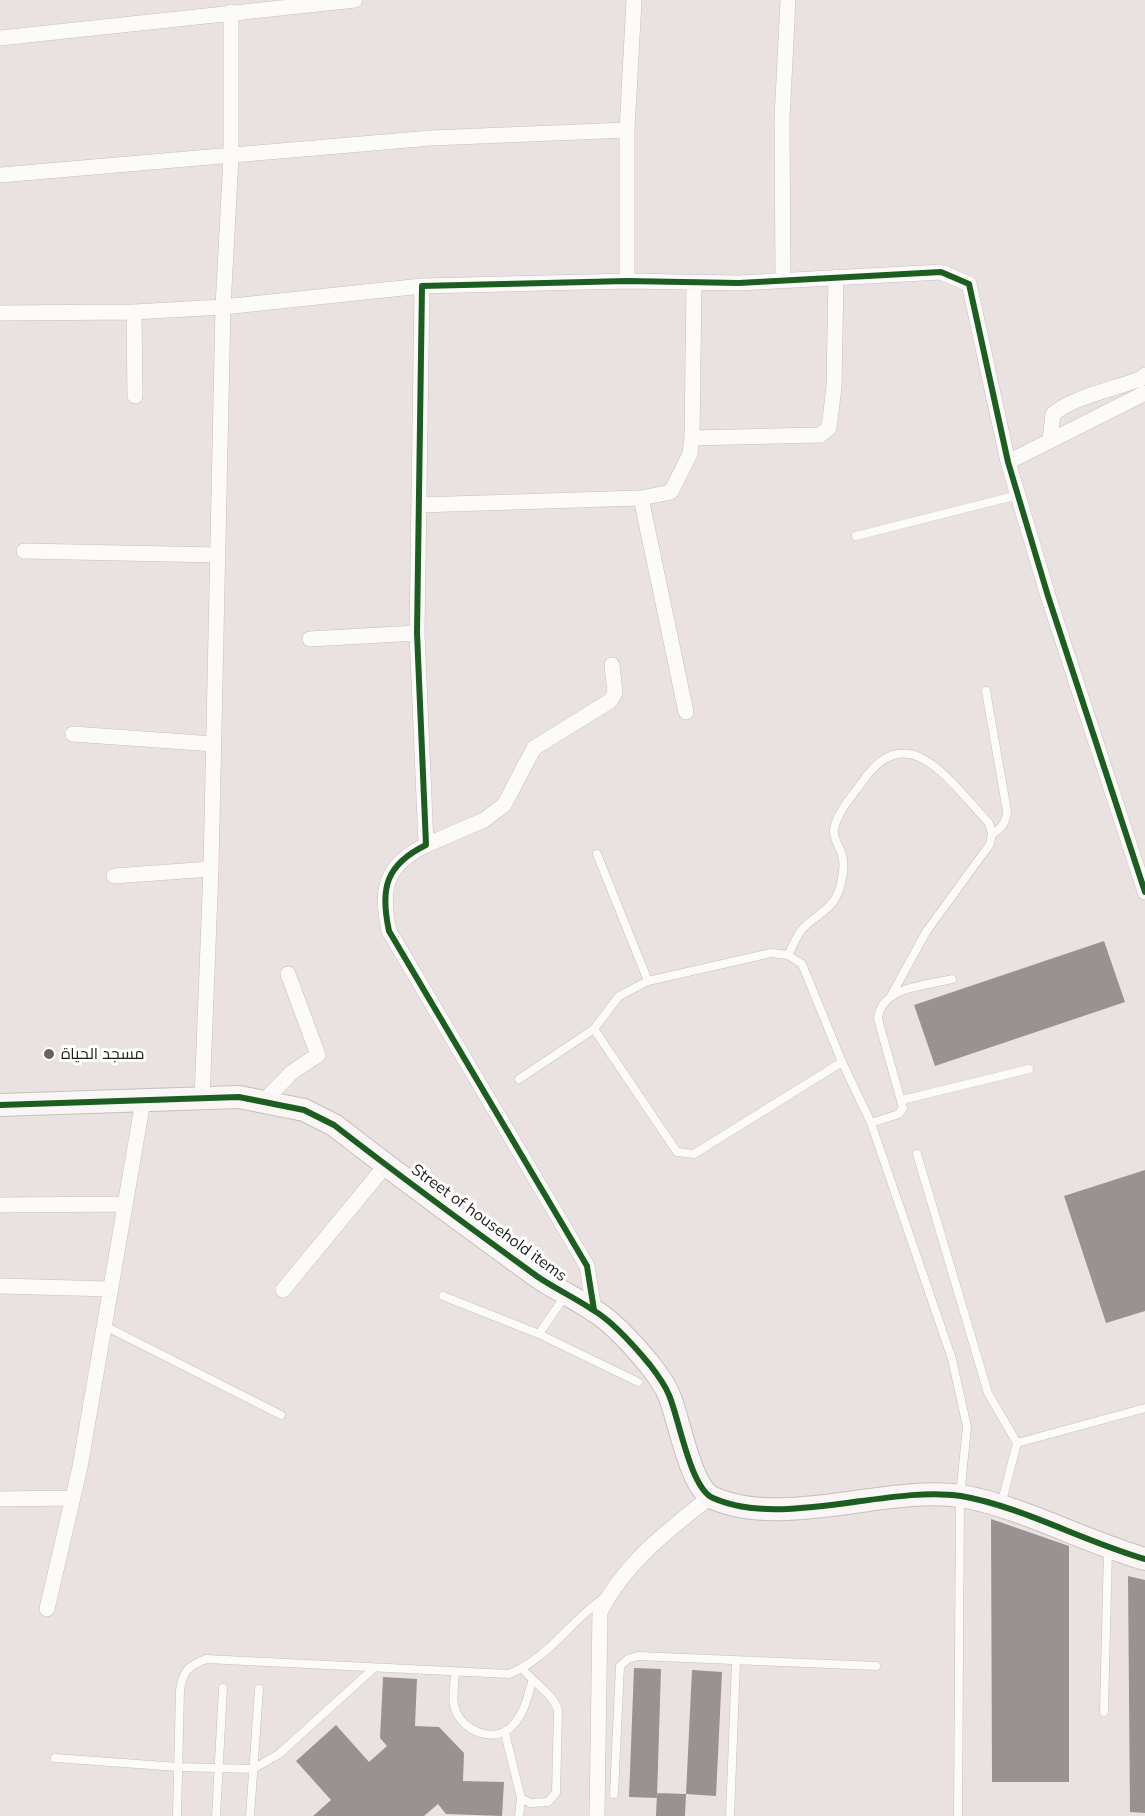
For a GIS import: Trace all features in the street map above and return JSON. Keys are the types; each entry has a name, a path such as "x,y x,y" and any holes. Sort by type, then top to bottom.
{"street":[{"path":"0,38 355,0"},
{"path":"627,281 627,130 634,0"},
{"path":"783,279 782,119 788,0"},
{"path":"202,1099 211,869 223,307 231,157 231,12"},
{"path":"0,175 231,157 431,138 627,130"},
{"path":"0,313 134,312 223,307 422,286 627,281 694,284 941,272 969,284 1008,462 1048,596 1145,892"},
{"path":"692,438 820,435 829,428 834,387 836,277"},
{"path":"420,505 641,498 671,492 690,454 692,438 694,284"},
{"path":"422,286 417,633 426,845"},
{"path":"134,312 135,396"},
{"path":"1050,440 1053,414 1067,403 1102,393 1145,375"},
{"path":"1008,462 1145,393"},
{"path":"641,498 686,712"},
{"path":"24,551 218,555"},
{"path":"310,639 417,633"},
{"path":"594,1310 587,1266 389,931 384,904 386,882 410,853 484,820 504,805 534,747 610,701 615,693 612,665"},
{"path":"73,734 214,744"},
{"path":"114,876 211,869"},
{"path":"265,1100 292,1072 318,1055 288,974"},
{"name":"Street of household items","path":"0,1105 239,1097 265,1100 304,1110 334,1125 566,1296 594,1310 651,1366 672,1403 691,1467 710,1497"},
{"path":"46,1609 71,1498 81,1467 103,1325 143,1101"},
{"path":"283,1290 386,1165"},
{"path":"0,1205 125,1204"},
{"path":"0,1286 111,1289"},
{"path":"597,1816 600,1612 609,1594 641,1557 710,1497 732,1504 761,1508 928,1495 960,1496 1001,1506 1108,1548 1145,1559"},
{"path":"0,1499 71,1498"}],"lane":[{"path":"856,536 1018,495"},
{"path":"986,691 1007,811 1006,821 992,834"},
{"path":"788,955 801,929 834,901 842,872 842,856 834,839 836,822 868,773 887,757 910,752 929,760 989,823 992,834 990,844 926,932 892,994 880,1007 878,1019 903,1108 899,1114 871,1123"},
{"path":"597,854 648,981"},
{"path":"519,1079 594,1029 620,996 648,981 771,953 788,955 802,964 842,1062 871,1123 952,1359 967,1427 960,1496 958,1816"},
{"path":"892,994 952,979"},
{"path":"594,1029 677,1152 694,1154 842,1062"},
{"path":"902,1100 1029,1069"},
{"path":"917,1154 988,1393 1017,1443 1001,1506"},
{"path":"442,1296 539,1335 638,1382"},
{"path":"539,1335 566,1296"},
{"path":"103,1325 281,1414"},
{"path":"1017,1443 1145,1408"},
{"path":"1104,1712 1108,1548"},
{"path":"177,1816 182,1676 190,1665 206,1659 509,1674 522,1668 590,1607 609,1594"},
{"path":"614,1794 620,1666 628,1659 638,1656 736,1662 876,1666"},
{"path":"730,1816 736,1662"},
{"path":"55,1758 178,1767 253,1769 279,1754 374,1668"},
{"path":"521,1798 530,1803 548,1802 556,1793 558,1710 554,1699 532,1682 522,1668"},
{"path":"455,1672 453,1704 459,1717 472,1731 489,1735 504,1733 515,1723 532,1682"},
{"path":"216,1816 223,1688"},
{"path":"250,1816 259,1689"},
{"path":"504,1733 521,1798 519,1816"}],"building":[{"path":"1104,941 1125,1002 935,1066 914,1005"},
{"path":"1145,1170 1145,1311 1106,1323 1064,1196"},
{"path":"991,1519 1069,1546 1069,1782 992,1782"},
{"path":"1128,1576 1145,1580 1145,1813 1130,1812"},
{"path":"634,1668 661,1669 657,1798 629,1797"},
{"path":"692,1670 722,1672 716,1796 686,1794"},
{"path":"383,1677 417,1679 415,1726 439,1727 464,1753 463,1781 504,1782 502,1816 446,1814 438,1804 424,1816 313,1816 331,1800 296,1761 336,1725 369,1762 387,1746 380,1738"},
{"path":"657,1793 686,1794 685,1816 656,1816"}],"cycle path":[{"path":"594,1310 587,1266 389,931 386,916 386,891 394,870 412,853 426,845 417,633 422,286 627,281 739,283 941,272 969,284 1008,462 1048,596 1145,892"},
{"path":"0,1105 239,1097 304,1110 334,1125 538,1277 593,1310 616,1328 650,1365 665,1387 698,1481 705,1492 713,1498 741,1506 771,1509 803,1508 901,1496 932,1494 961,1496 1006,1508 1145,1559"}],"place":[{"name":"مسجد الحياة","path":"49,1054"}]}
